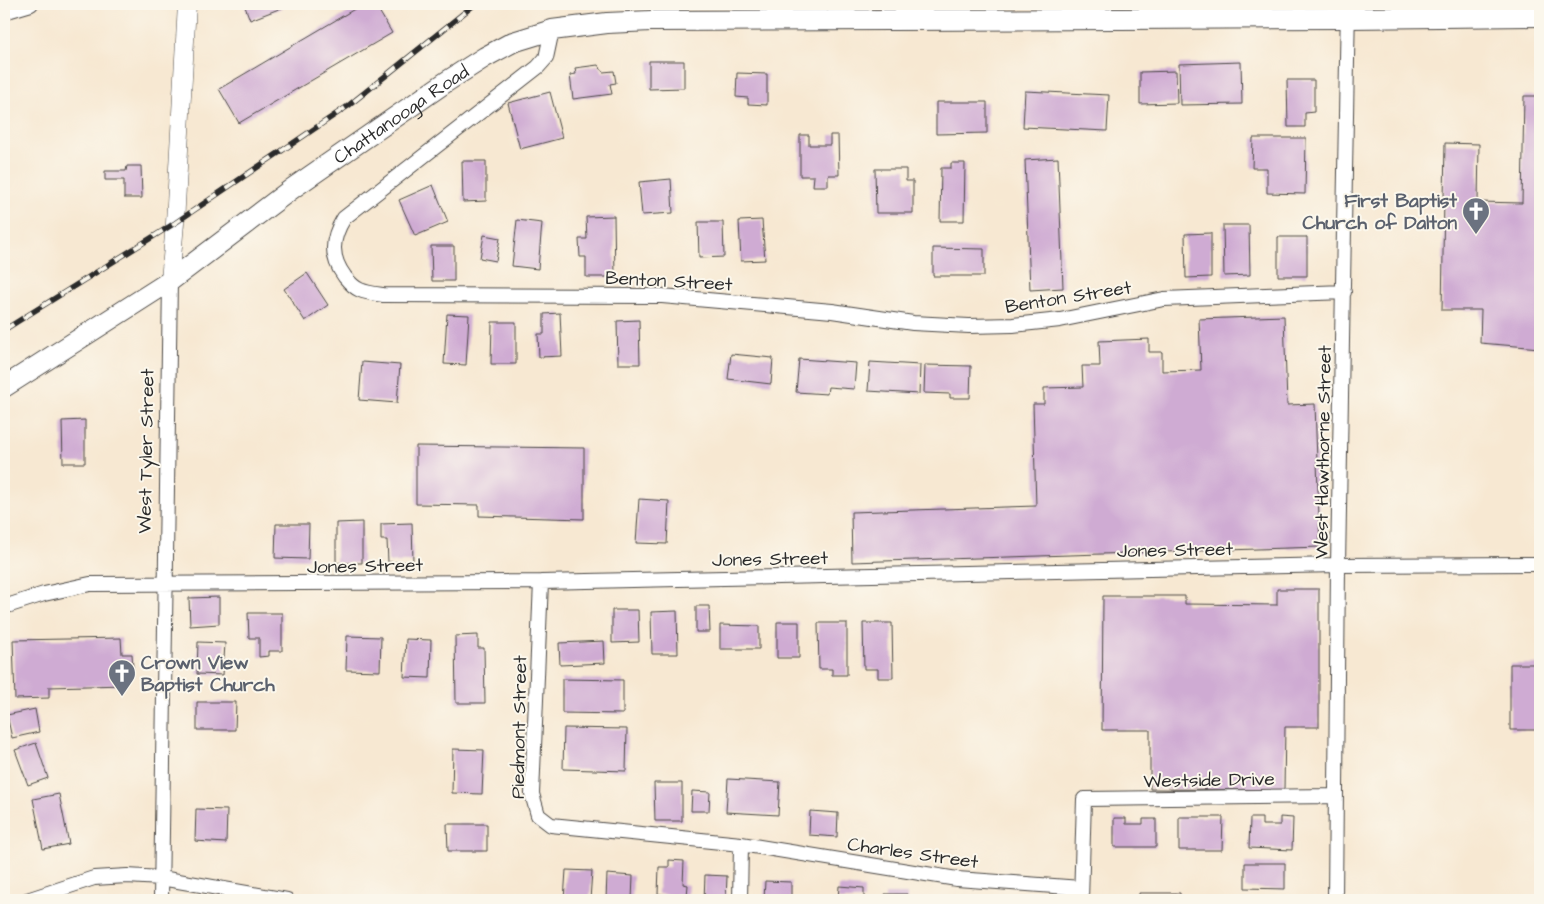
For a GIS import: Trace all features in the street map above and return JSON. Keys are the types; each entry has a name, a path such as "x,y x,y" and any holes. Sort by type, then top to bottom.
{"main road":[{"name":"Chattanooga Road","path":"4,386 170,281 293,188 446,82 512,42 552,30 607,23 651,21 1348,11 1540,16"}],"street":[{"path":"4,12 31,4"},
{"name":"West Tyler Street","path":"161,900 164,585 170,281 187,4"},
{"name":"West Hawthorne Street","path":"1334,900 1348,11"},
{"name":"Benton Street","path":"552,30 546,58 538,67 344,218 337,230 334,242 335,256 338,268 351,284 360,290 383,296 591,295 701,298 832,311 913,323 969,326 1014,326 1060,320 1164,299 1344,292"},
{"name":"Jones Street","path":"4,607 44,594 90,584 541,582 1338,565 1540,564"},
{"name":"Piedmont Street","path":"541,582 532,794 538,815 551,825 741,844"},
{"name":"Westside Drive","path":"1081,894 1084,799 1336,796"},
{"path":"740,900 741,844"},
{"name":"Charles Street","path":"741,844 956,880 1081,894"},
{"path":"27,900 94,878 127,876 161,878 287,900"}],"building":[{"path":"244,4 292,4 250,20"},
{"path":"363,4 375,4 392,33 239,123 219,89"},
{"path":"649,61 684,61 684,88 649,89"},
{"path":"1241,62 1242,104 1180,105 1179,64"},
{"path":"598,65 603,72 614,71 616,83 610,84 612,94 573,99 570,75 576,74 575,68"},
{"path":"1176,71 1177,103 1140,104 1140,72"},
{"path":"737,73 767,74 767,105 748,104 748,98 736,97"},
{"path":"1287,80 1314,80 1314,112 1305,113 1305,127 1288,127"},
{"path":"1025,91 1109,95 1107,131 1023,127"},
{"path":"550,92 562,138 520,149 508,103"},
{"path":"1524,96 1540,96 1540,348 1480,343 1481,310 1442,310 1445,143 1479,144 1478,202 1522,203"},
{"path":"936,102 987,102 987,133 936,134"},
{"path":"800,135 809,135 809,145 830,145 830,135 838,135 839,175 828,175 828,186 813,186 814,176 800,176"},
{"path":"1253,138 1306,138 1305,194 1267,193 1267,168 1252,168"},
{"path":"1058,158 1063,288 1030,290 1025,160"},
{"path":"462,161 486,161 486,201 463,202"},
{"path":"951,163 965,163 964,221 940,221 941,168 951,168"},
{"path":"127,166 141,166 142,198 124,198 124,180 105,180 105,171 126,171"},
{"path":"875,169 906,169 906,181 913,181 913,213 876,213"},
{"path":"671,179 673,213 642,215 639,182"},
{"path":"433,185 448,222 415,236 399,200"},
{"path":"614,216 615,277 586,277 586,257 580,257 579,239 587,239 586,217"},
{"path":"517,220 542,223 538,269 512,266"},
{"path":"762,220 765,260 741,261 739,221"},
{"path":"698,222 723,222 724,257 699,258"},
{"path":"1223,225 1249,225 1250,275 1224,276"},
{"path":"1211,233 1211,277 1186,278 1185,234"},
{"path":"484,235 500,238 496,261 480,258"},
{"path":"1278,237 1307,237 1307,276 1278,276"},
{"path":"431,246 454,246 454,281 432,281"},
{"path":"933,248 984,249 984,276 933,276"},
{"path":"307,273 328,305 305,321 284,289"},
{"path":"560,313 562,356 539,357 538,334 544,334 544,314"},
{"path":"447,314 469,315 466,365 444,364"},
{"path":"1284,316 1287,405 1315,404 1320,547 852,562 851,512 1036,506 1033,404 1044,404 1044,388 1083,387 1082,366 1100,366 1099,341 1149,339 1149,352 1162,352 1162,371 1201,370 1199,319"},
{"path":"639,320 640,364 618,364 617,321"},
{"path":"492,322 516,322 516,364 491,364"},
{"path":"731,354 773,358 771,384 728,379"},
{"path":"799,359 856,363 854,389 828,387 827,394 796,392"},
{"path":"362,362 400,365 397,403 359,400"},
{"path":"870,362 920,365 919,394 868,391"},
{"path":"925,365 971,366 970,398 950,398 950,394 924,393"},
{"path":"85,420 85,463 63,463 62,421"},
{"path":"416,446 584,448 584,519 479,516 479,505 416,504"},
{"path":"639,499 669,501 667,544 636,543"},
{"path":"362,522 362,563 336,563 336,523"},
{"path":"412,523 413,562 388,562 387,540 381,540 381,524"},
{"path":"276,524 309,524 308,559 275,558"},
{"path":"1277,589 1319,589 1319,727 1285,727 1284,790 1150,789 1150,730 1102,730 1103,596 1185,596 1185,604 1277,605"},
{"path":"219,597 219,624 190,626 189,598"},
{"path":"696,606 709,606 710,632 696,632"},
{"path":"612,610 638,610 639,642 612,643"},
{"path":"677,611 678,654 652,654 651,612"},
{"path":"248,613 282,613 282,651 269,651 269,656 259,657 259,638 249,638"},
{"path":"777,622 799,622 799,658 777,658"},
{"path":"818,623 847,623 847,675 832,675 832,669 819,669"},
{"path":"863,623 892,623 893,678 878,678 878,669 864,669"},
{"path":"720,625 759,626 759,649 720,649"},
{"path":"478,635 478,648 484,648 485,703 456,703 455,636"},
{"path":"347,636 381,637 380,671 346,670"},
{"path":"121,638 122,654 132,654 133,668 125,668 125,685 49,687 49,698 15,699 13,640"},
{"path":"406,639 431,640 430,678 404,677"},
{"path":"604,641 605,663 560,665 559,643"},
{"path":"198,642 225,643 223,675 197,674"},
{"path":"1510,664 1540,664 1540,737 1538,737 1538,730 1510,730"},
{"path":"562,679 623,680 623,714 562,713"},
{"path":"197,702 236,702 235,730 197,730"},
{"path":"35,709 39,732 12,738 7,715"},
{"path":"564,728 627,729 626,771 563,769"},
{"path":"36,743 48,778 28,785 15,750"},
{"path":"453,749 484,750 482,794 452,793"},
{"path":"728,779 780,782 778,815 726,812"},
{"path":"654,783 682,783 682,821 655,821"},
{"path":"692,791 710,792 709,811 691,811"},
{"path":"59,794 69,844 43,849 33,799"},
{"path":"196,809 227,810 226,843 195,841"},
{"path":"810,811 838,813 837,837 809,835"},
{"path":"1179,817 1223,817 1222,850 1179,850"},
{"path":"1280,817 1293,818 1292,850 1249,848 1250,818 1262,818 1262,825 1280,825"},
{"path":"1114,818 1126,818 1126,824 1143,824 1143,819 1156,819 1156,847 1114,847"},
{"path":"447,824 487,824 487,851 448,851"},
{"path":"669,860 684,861 683,884 688,885 687,896 658,894 659,867 669,867"},
{"path":"1245,863 1285,863 1285,889 1245,888"},
{"path":"566,870 592,871 590,900 564,900"},
{"path":"607,874 633,876 632,900 606,900"},
{"path":"705,875 727,876 726,900 704,900"},
{"path":"765,881 791,882 791,900 764,900"},
{"path":"839,886 864,888 864,900 838,900"},
{"path":"1139,893 1180,893 1180,900 1139,900"},
{"path":"885,894 907,894 907,900 885,900"}],"railway":[{"path":"4,330 175,223 348,106 475,4"}],"place":[{"name":"First Baptist Church of Dalton","path":"1476,235"},
{"name":"Crown View Baptist Church","path":"122,697"}]}
